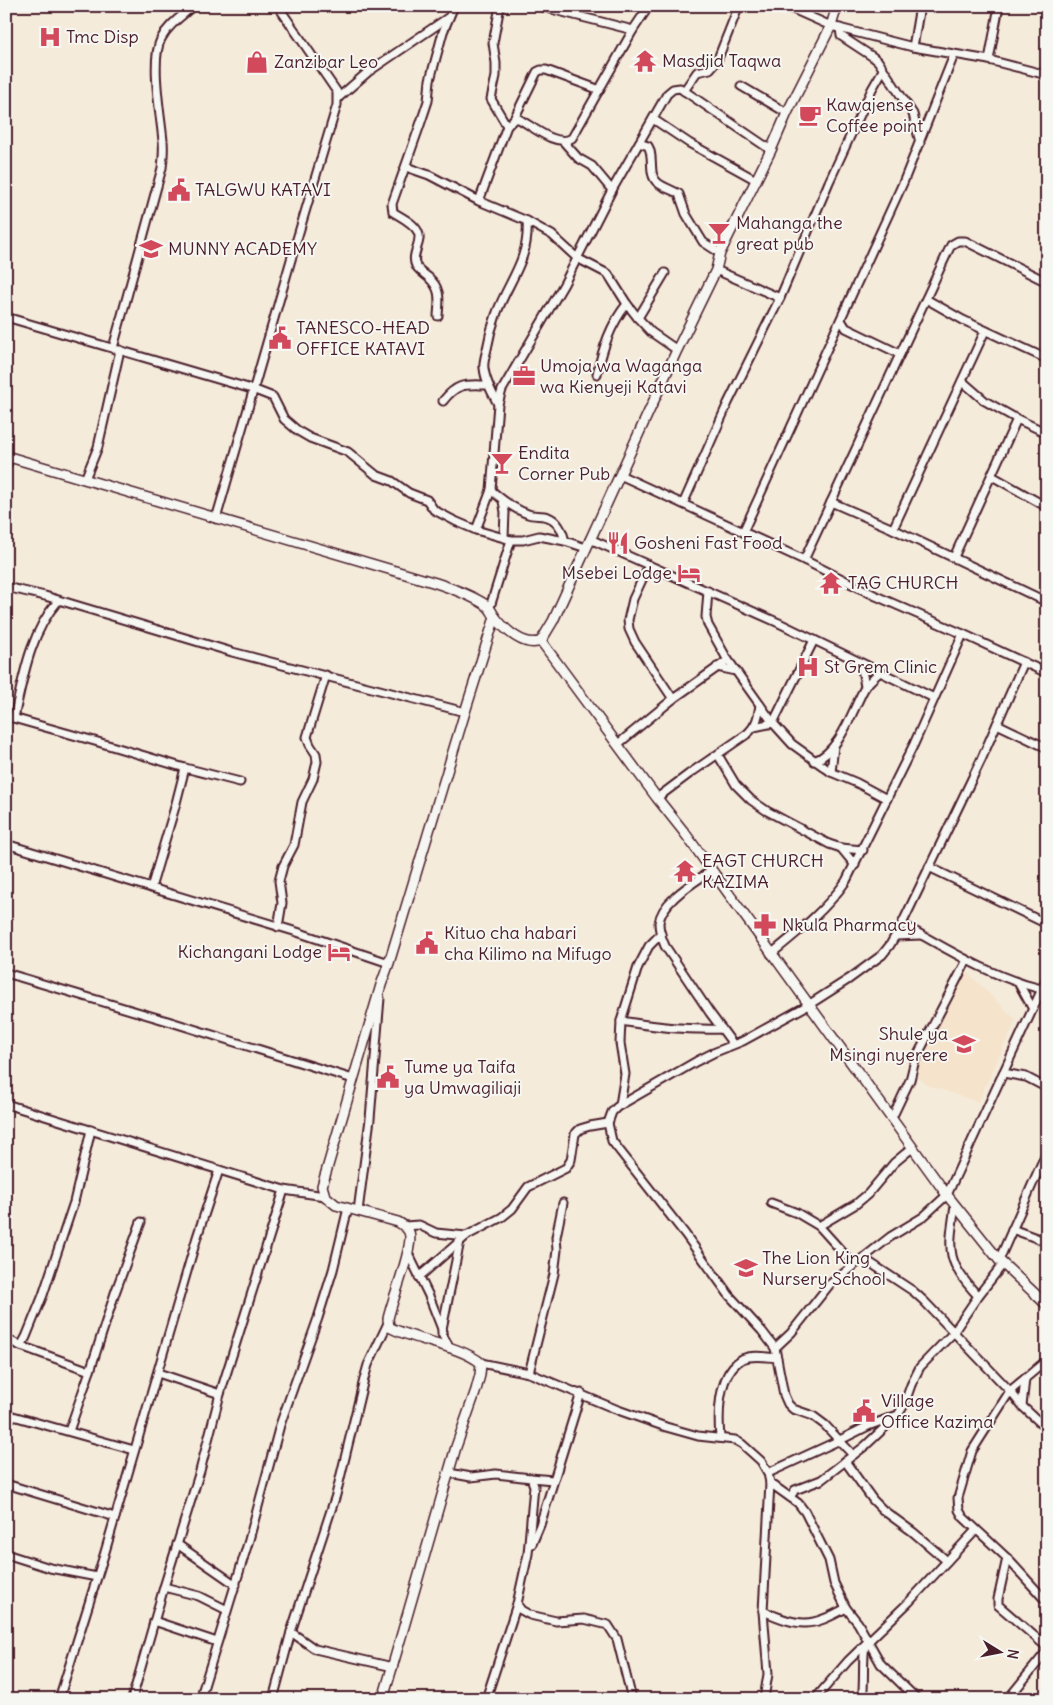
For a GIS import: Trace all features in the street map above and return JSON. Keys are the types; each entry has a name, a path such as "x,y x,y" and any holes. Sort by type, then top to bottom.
{"street":[{"path":"84,479 98,447 116,349 162,168 163,143 157,84 157,53 160,40 169,26 193,6"},
{"path":"216,519 338,98 337,92 278,6"},
{"path":"438,316 439,293 433,282 418,268 414,258 419,237 418,232 412,225 393,212 392,204 428,101 430,80 443,32 454,6"},
{"path":"500,6 493,43 496,76 491,98 507,126"},
{"path":"539,6 633,30"},
{"path":"641,17 642,6"},
{"path":"514,118 519,119 552,139 563,141 572,138 633,30 649,6"},
{"path":"786,6 835,27 913,47 988,60 1047,75"},
{"path":"541,642 553,621 677,350 716,270 720,253 771,150 787,112 835,27 837,6"},
{"path":"913,47 920,6"},
{"path":"988,60 999,6"},
{"path":"684,91 697,72 710,69 716,61 738,8"},
{"path":"338,98 368,72 450,17"},
{"path":"835,27 841,36 874,57 913,114 920,144"},
{"path":"743,532 920,144 954,54"},
{"path":"479,201 507,126 514,118 537,72 546,70 600,90"},
{"path":"683,504 728,403 780,298 829,182 872,89 883,70"},
{"path":"741,86 787,112"},
{"path":"476,530 491,490 498,404 502,390 560,292 612,190 667,94 676,88 684,91 771,150"},
{"path":"653,119 689,143 756,180"},
{"path":"563,141 578,158 592,166 612,190"},
{"path":"639,144 648,146 652,152 653,179 679,194 686,214 703,242 720,253"},
{"path":"406,167 430,175 479,201 528,221 552,235 577,258 608,274 638,318 651,332 677,350"},
{"path":"498,404 488,385 484,367 488,340 496,314 518,271 528,236 528,221"},
{"path":"804,560 951,245 958,241 965,242 1047,282"},
{"path":"716,270 780,298"},
{"path":"638,318 665,273"},
{"path":"926,299 985,331 1047,359"},
{"path":"598,374 605,342 617,317 627,304"},
{"path":"6,317 273,397 284,419 310,438 348,452 376,475 396,483 409,493 427,500 434,510 476,530 523,540 539,536 588,544 649,566 814,640 934,698"},
{"path":"841,320 846,328 900,354"},
{"path":"894,529 985,331"},
{"path":"962,381 985,401 1047,433"},
{"path":"443,401 452,390 464,385 488,385"},
{"path":"954,557 1017,419"},
{"path":"6,467 8,456 436,583 470,595 490,607 496,617 521,640 529,644 541,642"},
{"path":"620,475 804,560 876,596 1047,673"},
{"path":"992,476 1047,507"},
{"path":"491,490 503,500 528,514 546,516 557,521 563,530 565,541"},
{"path":"490,607 508,538 503,500"},
{"path":"831,502 894,529 1047,602"},
{"path":"649,566 633,599 630,609 629,629 635,642 673,699"},
{"path":"6,587 44,596 232,652 465,712"},
{"path":"708,591 706,616 708,625 728,660 773,723 792,744 814,761 831,772 887,799"},
{"path":"44,596 48,612"},
{"path":"58,601 48,612 40,627 10,717 240,782"},
{"path":"325,1196 322,1186 353,1079 465,712 496,617"},
{"path":"771,954 819,913 835,897 846,881 887,799 962,634"},
{"path":"773,723 814,640"},
{"path":"541,642 712,870 947,1196 1001,1262 1045,1300"},
{"path":"618,744 673,699 728,660"},
{"path":"853,1455 824,1424 813,1416 793,1409 788,1404 784,1395 775,1348 729,1295 685,1234 612,1141 608,1124 612,1112 620,1105 713,1052 743,1041 810,1004 860,972 882,955 902,924 1024,662"},
{"path":"861,663 865,687"},
{"path":"717,667 736,671"},
{"path":"814,761 826,756 834,745 865,687 880,672"},
{"path":"278,927 282,903 279,881 283,866 294,845 302,802 314,774 317,758 307,737 326,675"},
{"path":"657,798 754,727 758,721 760,705"},
{"path":"754,727 773,723"},
{"path":"996,724 1047,748"},
{"path":"831,772 834,745"},
{"path":"718,755 736,785 751,800 792,825 841,848 863,850"},
{"path":"150,888 176,807 185,768"},
{"path":"6,844 389,963"},
{"path":"841,848 855,865"},
{"path":"929,868 1047,924"},
{"path":"712,870 670,902 662,911 659,924 665,946 673,959 733,1044"},
{"path":"902,924 967,960 1019,984 1041,989"},
{"path":"620,1105 625,1074 620,1043 621,1021 638,967 648,946 661,934"},
{"path":"896,936 922,935"},
{"path":"892,1118 910,1080 915,1060 967,960"},
{"path":"6,973 353,1079"},
{"path":"775,1348 791,1333 830,1284 890,1238 923,1217 947,1196 1047,978"},
{"path":"1019,984 1033,1009"},
{"path":"358,1211 371,1110 381,985"},
{"path":"621,1021 652,1027 722,1029"},
{"path":"1003,1073 1026,1077 1047,1088"},
{"path":"6,1104 284,1190 325,1196 336,1205 398,1222 405,1226 410,1233 408,1254 389,1311 388,1323 368,1365 336,1495 291,1632 273,1699"},
{"path":"419,1277 463,1238 502,1217 512,1209 528,1187 566,1168 571,1160 575,1134 580,1129 608,1124"},
{"path":"21,1346 44,1295 74,1202 91,1130"},
{"path":"819,1226 856,1204 868,1194 894,1163 912,1148"},
{"path":"790,1498 795,1490 822,1480 898,1415 920,1366 953,1333 1001,1262 1012,1229 1047,1151"},
{"path":"59,1699 115,1517 197,1237 219,1170"},
{"path":"132,1699 164,1586 200,1471 220,1394 284,1190"},
{"path":"530,1373 554,1274 557,1230 564,1203"},
{"path":"771,1203 819,1226 854,1265"},
{"path":"955,1206 951,1234 951,1254 961,1277 978,1296"},
{"path":"200,1699 236,1585 280,1425 327,1289 348,1208"},
{"path":"69,1431 141,1222"},
{"path":"405,1226 419,1225 436,1233 463,1238"},
{"path":"1012,1229 1047,1242"},
{"path":"450,1348 442,1334 442,1329 463,1238"},
{"path":"408,1254 442,1329"},
{"path":"863,1258 913,1291 1010,1391 1022,1406 1047,1429"},
{"path":"388,1323 389,1326 402,1333 450,1348 481,1363 530,1373 618,1410 666,1427 698,1436 734,1440 742,1444 761,1461 768,1473 770,1483 763,1611 768,1674 764,1699"},
{"path":"6,1340 90,1371"},
{"path":"720,1438 718,1415 720,1398 724,1383 732,1370 743,1359 758,1356 777,1358"},
{"path":"1047,1360 1010,1391 972,1451 958,1498 959,1510 963,1517 1007,1558 1047,1602"},
{"path":"383,1699 456,1448 476,1390 481,1363"},
{"path":"158,1373 220,1394"},
{"path":"1022,1406 1025,1379"},
{"path":"528,1554 540,1525 581,1393"},
{"path":"6,1414 134,1450"},
{"path":"768,1473 868,1426 898,1415"},
{"path":"845,1461 882,1510 947,1560"},
{"path":"449,1472 471,1477 496,1474 553,1480"},
{"path":"486,1699 517,1604 528,1554 534,1486 532,1478"},
{"path":"770,1483 802,1508 829,1560 834,1582 846,1608 858,1623 867,1644 881,1664 917,1699"},
{"path":"6,1484 115,1517"},
{"path":"815,1699 828,1682 976,1530"},
{"path":"177,1544 236,1585"},
{"path":"6,1554 50,1568 97,1577"},
{"path":"1007,1558 998,1605 1047,1647"},
{"path":"164,1586 198,1596 227,1610"},
{"path":"517,1604 521,1610 530,1615 556,1621 584,1619 608,1625 617,1639 632,1699"},
{"path":"763,1611 793,1623 817,1623 846,1608"},
{"path":"764,1627 779,1618"},
{"path":"154,1621 217,1642"},
{"path":"291,1632 315,1649 393,1667"},
{"path":"1040,1641 1047,1633"},
{"path":"862,1699 864,1686 863,1663 867,1644"},
{"path":"1008,1699 1047,1652"},
{"path":"882,1699 888,1699"}],"shaded area":[{"path":"965,970 1016,1020 978,1102 927,1085 914,1073"}],"place":[{"name":"Tmc Disp","path":"50,37"},
{"name":"Masdjid Taqwa","path":"645,61"},
{"name":"Zanzibar Leo","path":"257,62"},
{"name":"Kawajense Coffee point","path":"810,115"},
{"name":"TALGWU KATAVI","path":"179,190"},
{"name":"Mahanga the great pub","path":"719,233"},
{"name":"MUNNY ACADEMY","path":"151,249"},
{"name":"TANESCO-HEAD OFFICE KATAVI","path":"280,338"},
{"name":"Umoja wa Waganga wa Kienyeji Katavi","path":"524,376"},
{"name":"Endita Corner Pub","path":"502,463"},
{"name":"Gosheni Fast Food","path":"618,543"},
{"name":"Msebei Lodge","path":"689,573"},
{"name":"TAG CHURCH","path":"831,583"},
{"name":"St Grem Clinic","path":"808,667"},
{"name":"EAGT CHURCH KAZIMA","path":"685,871"},
{"name":"Nkula Pharmacy","path":"765,925"},
{"name":"Kituo cha habari cha Kilimo na Mifugo","path":"427,943"},
{"name":"Kichangani Lodge","path":"339,952"},
{"name":"Shule ya Msingi nyerere","path":"964,1044"},
{"name":"Tume ya Taifa ya Umwagiliaji","path":"388,1077"},
{"name":"The Lion King Nursery School","path":"746,1268"},
{"name":"Village Office Kazima","path":"864,1411"}]}
